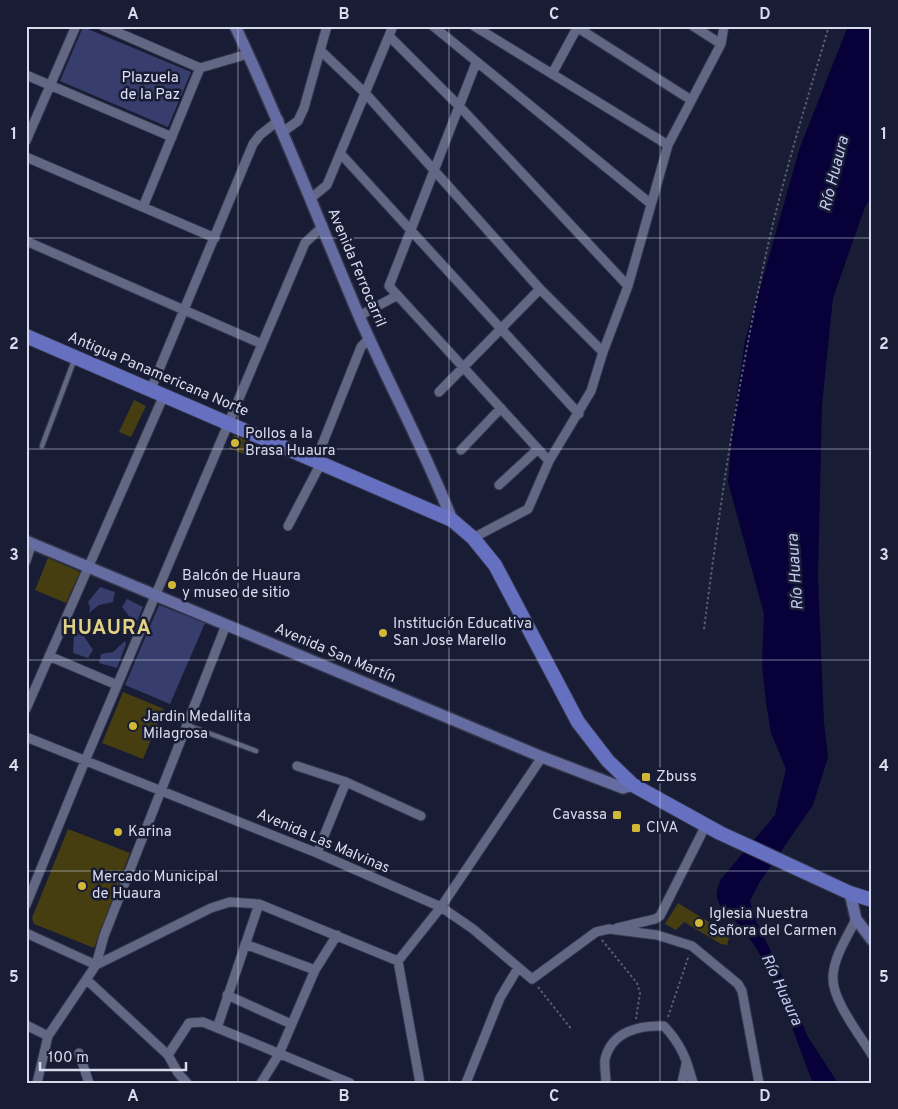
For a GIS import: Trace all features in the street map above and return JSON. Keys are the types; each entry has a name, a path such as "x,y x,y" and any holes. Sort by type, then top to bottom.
{"main road":[{"name":"Avenida Ferrocarril","path":"235,26 284,131 369,338 436,479 452,520"},
{"name":"Antigua Panamericana Norte","path":"26,336 229,422 452,520 473,538 495,565 578,722 608,761 633,785 720,833 850,892 872,900"},
{"name":"Avenida San Martín","path":"29,542 542,757 623,788 633,785"},
{"path":"850,892 856,919 872,940"}],"street":[{"path":"26,142 76,26"},
{"path":"103,26 200,68 248,54"},
{"path":"284,131 298,121 301,115 327,26"},
{"path":"311,198 327,185 393,26"},
{"path":"433,26 651,204"},
{"path":"474,26 668,145"},
{"path":"693,26 721,44"},
{"path":"473,538 528,509 549,461 579,414 591,391 603,352 628,286 668,145 721,44 724,26"},
{"path":"552,74 577,27 692,100"},
{"path":"389,36 460,106 628,286"},
{"path":"321,51 366,94 540,288 603,352"},
{"path":"476,63 388,286 549,461"},
{"path":"143,207 200,68"},
{"path":"26,75 172,137"},
{"path":"151,389 253,144 260,135 278,120"},
{"path":"340,153 579,414"},
{"path":"26,157 215,238"},
{"path":"26,905 117,685 305,243 323,226"},
{"path":"26,241 262,344"},
{"path":"440,392 540,288"},
{"path":"360,316 396,296"},
{"path":"288,526 318,461 361,347 369,338"},
{"path":"26,709 164,395"},
{"path":"461,450 502,408"},
{"path":"499,485 538,449"},
{"path":"26,561 29,542"},
{"path":"36,1083 48,1036 96,965 104,936 226,625"},
{"path":"49,656 117,685"},
{"name":"Avenida Las Malvinas","path":"26,738 317,853 441,907 473,929 532,979"},
{"path":"420,1083 398,961 441,907 542,757"},
{"path":"297,766 346,782 422,816"},
{"path":"317,853 346,782"},
{"path":"532,979 596,932 656,920 660,916 706,825"},
{"path":"96,965 211,908 230,902 259,904 398,961"},
{"path":"217,1028 259,904"},
{"path":"856,919 838,955 832,976 836,996 872,1055"},
{"path":"609,929 657,935 692,946 738,984 742,992 759,1083"},
{"path":"26,933 96,965"},
{"path":"261,1083 279,1054 315,970 337,935"},
{"path":"245,944 315,970"},
{"path":"466,1083 500,998 518,968"},
{"path":"86,980 168,1055 178,1073 187,1083"},
{"path":"227,995 292,1024"},
{"path":"168,1055 189,1023 204,1022 350,1083"},
{"path":"26,1025 48,1036"},
{"path":"606,1083 605,1060 611,1045 621,1034 649,1026 664,1026 676,1038 687,1058 693,1083"},
{"path":"79,1053 89,1083"},
{"path":"682,1083 687,1058"}],"lane":[{"path":"42,446 76,357"},
{"path":"186,725 256,751"}],"path":[{"path":"704,629 721,489 761,278 788,164 829,26"},
{"path":"596,932 637,982 640,993 636,1019"},
{"path":"664,1026 692,946"},
{"path":"532,979 572,1030"}],"green space":[{"name":"Plazuela de la Paz","path":"83,27 191,72 168,127 60,81"},
{"path":"100,587 115,592 113,602 99,605 89,613 88,602"},
{"path":"127,599 143,607 132,633 130,632 129,616 122,607"},
{"path":"159,605 205,623 170,704 125,685"},
{"path":"83,626 85,638 93,650 88,658 73,653 74,633 81,630"},
{"path":"125,641 126,644 117,668 99,663 101,654 113,652"}],"water":[{"name":"Río Huaura","path":"848,26 872,26 872,196 865,207 833,298 822,405 818,577 824,723 828,757 813,805 759,883 750,901 755,919 808,1037 838,1083 813,1083 780,995 764,961 743,929 721,907 717,896 721,879 775,815 786,769 771,733 766,703 762,664 764,614 728,482 734,415 745,341 800,147"}],"building":[{"path":"134,400 146,406 131,437 119,432"},
{"path":"234,435 251,443 246,455 229,448"},
{"path":"48,558 80,572 66,603 35,590"},
{"name":"Jardin Medallita Milagrosa","path":"123,692 164,709 143,759 102,743"},
{"name":"Mercado Municipal de Huaura","path":"68,829 130,853 94,948 34,924 32,918"},
{"name":"Iglesia Nuestra Señora del Carmen","path":"678,903 730,935 727,945 721,944 684,922 676,930 665,924"}],"place":[{"name":"Pollos a la Brasa Huaura","path":"235,443"},
{"name":"Balcón de Huaura y museo de sitio","path":"172,585"},
{"name":"Institución Educativa San Jose Marello","path":"383,633"},
{"name":"Jardin Medallita Milagrosa","path":"133,726"},
{"name":"Zbuss","path":"646,777"},
{"name":"Cavassa","path":"617,815"},
{"name":"CIVA","path":"636,828"},
{"name":"Karina","path":"118,832"},
{"name":"Mercado Municipal de Huaura","path":"82,886"},
{"name":"Iglesia Nuestra Señora del Carmen","path":"699,923"}],"district":[{"name":"HUAURA","path":"107,629"}]}
